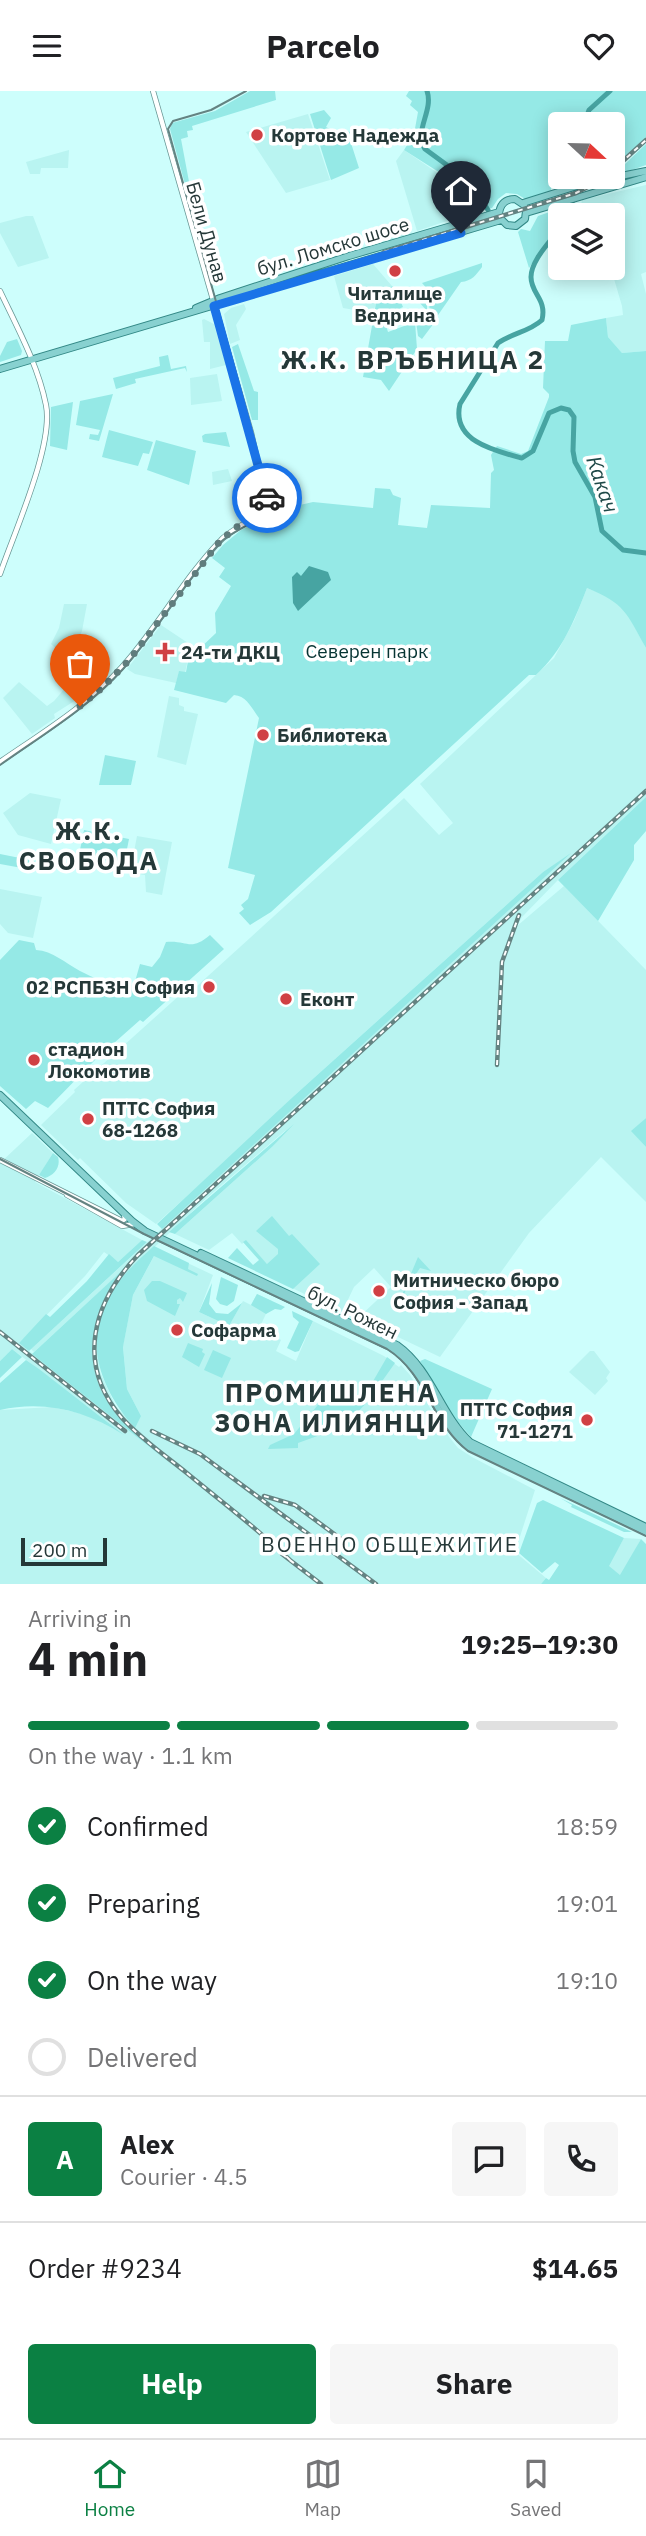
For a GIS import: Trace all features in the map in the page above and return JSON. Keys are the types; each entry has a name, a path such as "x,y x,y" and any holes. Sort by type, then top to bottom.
{"main road":[{"path":"625,175 646,171"},
{"path":"525,208 567,201 646,177"},
{"path":"525,208 566,189"},
{"path":"515,199 525,208 523,222 516,226 507,225 500,216 502,205 507,200 515,199"},
{"name":"бул. Ломско шосе","path":"0,369 500,216"},
{"name":"бул. Рожен","path":"0,1095 137,1225 390,1347 418,1373 450,1427 470,1448 646,1532"},
{"name":"бул. Рожен","path":"33,1127 41,1131 147,1228 358,1325 402,1349 424,1372 454,1424 472,1444 646,1527"}],"street":[{"name":"Бели Дунав","path":"0,762 72,713 102,688 130,659 216,545 235,527 265,513 268,502 251,432 153,91"},
{"path":"0,291 31,361 46,405 44,443 0,574"},
{"path":"0,1160 122,1226 137,1225"},
{"path":"66,1195 122,1221 125,1219 124,1214"}],"shaded area":[{"path":"308,114 330,180 286,193 246,132"},
{"path":"69,150 68,168 41,168 40,174 30,174 26,162"},
{"path":"404,150 445,178 456,218 417,231 396,161"},
{"path":"646,185 646,272 641,274 646,294 646,351 622,353 608,337 606,318 623,315 614,280 625,280 625,203 581,203 582,200"},
{"path":"33,216 49,258 18,267 0,233 0,223"},
{"path":"407,218 412,234 385,242 381,228"},
{"path":"373,264 392,286 376,303 373,313 343,308 334,276"},
{"path":"244,304 246,309 236,325 240,340 230,344 224,314 231,308"},
{"path":"204,319 214,324 226,365 210,369 210,342 204,342"},
{"path":"217,374 222,401 191,405 190,378"},
{"path":"228,469 232,481 213,485 212,472"},
{"path":"309,566 328,572 331,580 298,611 293,603 292,577 297,572 301,576"},
{"path":"587,588 612,598 626,611 646,648 646,797 558,880 522,917 517,926 564,886 646,970 646,1118 632,1131 646,1147 646,1202 601,1157 529,1233 440,1357 358,1318 391,1287 374,1268 354,1287 342,1312 330,1306 324,1298 317,1300 288,1286 245,1241 242,1244 232,1233 209,1250 175,1234 272,1147 286,1130 201,1203 121,1279 98,1357 100,1372 115,1405 124,1415 141,1416 127,1389 123,1346 133,1295 158,1249 213,1275 199,1312 229,1326 243,1301 251,1305 257,1294 272,1301 257,1333 263,1336 265,1332 281,1340 276,1351 296,1361 313,1321 384,1356 399,1367 401,1365 410,1375 442,1428 458,1448 535,1490 515,1552 546,1578 541,1584 0,1584 0,1410 52,1407 88,1415 115,1428 12,1349 0,1361 0,1163 32,1133 53,1153 35,1182 142,1240 118,1262 104,1252 85,1276 19,1343 157,1453 124,1424 108,1402 96,1374 93,1353 96,1317 103,1300 121,1272 34,1352 31,1349 566,857 543,872 156,1224 126,1203 41,1125 74,1090 191,985 197,986 404,798 439,835 453,823 420,784 554,658 574,621"},
{"path":"64,604 87,604 82,631 72,652 63,648 60,652 51,644 59,628"},
{"name":"24-ти ДКЦ","path":"161,625 191,645 185,673 179,672 176,683 135,674 127,669"},
{"path":"19,682 47,706 66,687 76,700 54,714 55,718 32,734 3,698"},
{"path":"169,696 179,698 179,705 184,707 184,711 198,714 186,765 157,757"},
{"path":"30,793 61,799 51,844 18,835 3,813"},
{"path":"137,836 172,842 162,895 146,892 145,875 130,873"},
{"path":"0,889 42,897 33,938 8,933 0,924"},
{"path":"590,1351 594,1351 610,1372 606,1378 608,1381 595,1395 569,1372"},
{"path":"624,1538 641,1539 621,1576 608,1566"}],"green space":[{"path":"250,91 275,91 276,100 192,126 193,130 187,131 188,137 181,139 190,187 186,188 170,129 172,123 215,111"},
{"path":"409,91 646,91 646,137 625,157 625,112 548,112 548,189 551,189 551,193 525,199 517,194 506,193 492,208 481,210 474,206 464,188 404,150 414,134 418,112 410,105 412,101 406,96"},
{"path":"324,110 331,118 326,127 336,132 346,130 356,135 350,140 359,168 331,180 310,114"},
{"path":"646,144 646,165 626,172 625,164"},
{"path":"548,213 548,240 529,268 518,232 521,229 530,231 538,216"},
{"path":"482,263 482,267 473,277 461,282 436,318 432,317 428,293 422,283"},
{"path":"392,286 402,296 400,300 403,307 383,316 388,332 415,322 417,349 389,391 381,380 363,377 376,303"},
{"path":"419,287 427,295 427,311 412,294 415,288"},
{"path":"421,316 434,323 422,339 418,336 416,321"},
{"name":"Северен парк","path":"606,318 608,337 622,353 646,351 646,648 624,611 610,599 587,588 561,645 536,675 529,675 271,912 250,925 239,913 244,909 241,905 248,899 255,875 228,868 259,718 239,696 234,695 226,703 174,690 179,671 186,672 191,645 197,651 216,633 215,613 231,586 219,577 225,568 212,558 241,530 278,510 313,502 373,508 375,488 390,489 393,495 401,498 398,525 427,528 431,505 490,508 491,473 494,470 491,455 497,446 521,454 528,451 549,397 543,388 545,341 568,341 571,325"},
{"path":"17,339 21,355 0,362 7,342"},
{"path":"238,344 254,391 258,392 258,420 252,420 232,347"},
{"path":"168,355 171,369 186,366 187,372 185,368 135,379 136,383 116,389 113,378 160,366 159,357"},
{"path":"113,394 99,441 89,439 90,434 98,435 100,430 76,425 80,401"},
{"path":"73,402 67,450 50,446 51,407"},
{"path":"109,430 153,442 149,454 143,453 138,466 102,457"},
{"path":"226,432 230,447 203,442 202,436 205,434"},
{"path":"156,440 196,451 189,485 147,470"},
{"path":"105,755 136,761 131,785 99,785"},
{"path":"646,797 646,831 634,845 634,860 598,921 558,880"},
{"path":"84,830 129,839 124,864 103,860 105,851 97,850 96,858 79,855"},
{"path":"571,853 162,1229 157,1224 295,1095 543,872"},
{"path":"0,854 35,861 33,870 0,864"},
{"path":"210,935 224,949 143,1022 140,1020 96,1059 48,1108 35,1101 26,1109 0,1086 0,960 19,940 34,943 36,950 53,955 93,977 128,986 134,985 140,964 152,967 166,942 193,944"},
{"path":"646,1118 646,1147 631,1131"},
{"path":"294,1124 175,1234 169,1232"},
{"path":"53,1153 58,1157 58,1167 45,1178 39,1175"},
{"path":"272,1216 289,1236 292,1234 320,1264 293,1289 228,1258 237,1248 253,1265 259,1260 243,1242 246,1240 267,1264 278,1254 278,1249 256,1231"},
{"path":"142,1240 147,1242 29,1351 19,1343 46,1314 50,1317 87,1281 109,1254 118,1262"},
{"path":"154,1246 189,1263 188,1269 198,1274 197,1276 154,1256 133,1295 123,1347 127,1389 141,1416 135,1428 123,1414 105,1382 99,1365 97,1330 114,1287"},
{"path":"418,1257 431,1271 420,1268 404,1295 418,1305 399,1302"},
{"path":"127,1266 115,1281 99,1315 92,1350 94,1369 115,1413 171,1464 32,1354"},
{"path":"221,1277 238,1285 234,1301 227,1306 216,1299"},
{"path":"152,1281 160,1281 187,1293 183,1302 180,1298 177,1300 177,1304 180,1304 175,1316 147,1301 144,1290"},
{"path":"212,1283 209,1304 216,1313 228,1314 242,1303 229,1326 199,1312"},
{"path":"257,1294 285,1307 266,1314 251,1305"},
{"path":"292,1311 313,1321 299,1351 295,1352 287,1348 299,1322 293,1317"},
{"path":"188,1343 203,1349 205,1354 199,1367 182,1357"},
{"path":"12,1349 22,1357 0,1378 0,1361"},
{"path":"213,1350 231,1358 222,1378 204,1370"},
{"path":"387,1357 395,1363 368,1401 345,1426 298,1443 298,1448 268,1449 270,1445 294,1434 335,1384 361,1402"},
{"path":"425,1359 492,1389 471,1437 455,1419 420,1361"},
{"path":"26,1360 124,1435 95,1420 65,1410 33,1406 0,1410 0,1383"},
{"path":"560,1498 632,1532 624,1532 571,1507 572,1505"},
{"path":"543,1500 624,1538 609,1566 620,1575 641,1539 646,1544 646,1584 541,1584 546,1578 549,1580 559,1565 555,1562 542,1573 519,1553 537,1503"}],"waterway":[{"path":"427,91 428,106 421,135 425,149 470,182 488,210"},
{"name":"Какач","path":"588,112 610,91"},
{"name":"Какач","path":"572,203 576,189"},
{"name":"Какач","path":"548,244 538,257 531,277 533,288 541,302 542,320 498,343 460,404 459,417 462,427 477,442 488,448 522,458 533,451 549,413 561,408 569,410 574,417 575,462 595,497 602,531 623,550 646,553"}],"tram line":[{"path":"0,765 64,720 109,683 136,654 222,541 271,509 168,129 173,121 211,110 246,91"},
{"path":"0,1159 144,1234 387,1349 411,1372 446,1427 468,1451 646,1536"}],"railway":[{"path":"625,159 646,140"},
{"path":"384,252 584,189"},
{"path":"290,1560 137,1433 107,1397 98,1376 95,1355 101,1313 110,1293 122,1273 138,1255 646,791"},
{"path":"497,1065 502,962 519,915"},
{"path":"0,1332 125,1431"},
{"path":"152,1431 200,1454 376,1584"},
{"path":"264,1496 295,1505 341,1539"},
{"path":"282,1554 321,1584"}],"way so far":[{"path":"80,706 130,659 216,545 230,531 267,511 267,498"}],"place":[{"name":"Кортове Надежда","path":"257,135"},
{"name":"Читалище Ведрина","path":"395,271"},
{"name":"24-ти ДКЦ","path":"165,652"},
{"name":"Библиотека","path":"263,735"},
{"name":"02 РСПБЗН София","path":"209,987"},
{"name":"Еконт","path":"286,999"},
{"name":"стадион Локомотив","path":"34,1060"},
{"name":"ПТТС София 68-1268","path":"88,1119"},
{"name":"Митническо бюро София - Запад","path":"379,1291"},
{"name":"Софарма","path":"177,1330"},
{"name":"ПТТС София 71-1271","path":"587,1420"}],"district":[{"name":"Ж.К. ВРЪБНИЦА 2","path":"413,359"},
{"name":"Ж.К. СВОБОДА","path":"89,844"},
{"name":"ПРОМИШЛЕНА ЗОНА ИЛИЯНЦИ","path":"331,1406"},
{"name":"ВОЕННО ОБЩЕЖИТИЕ","path":"390,1544"}],"route":[{"path":"267,498 251,432 214,306 461,233"}]}
